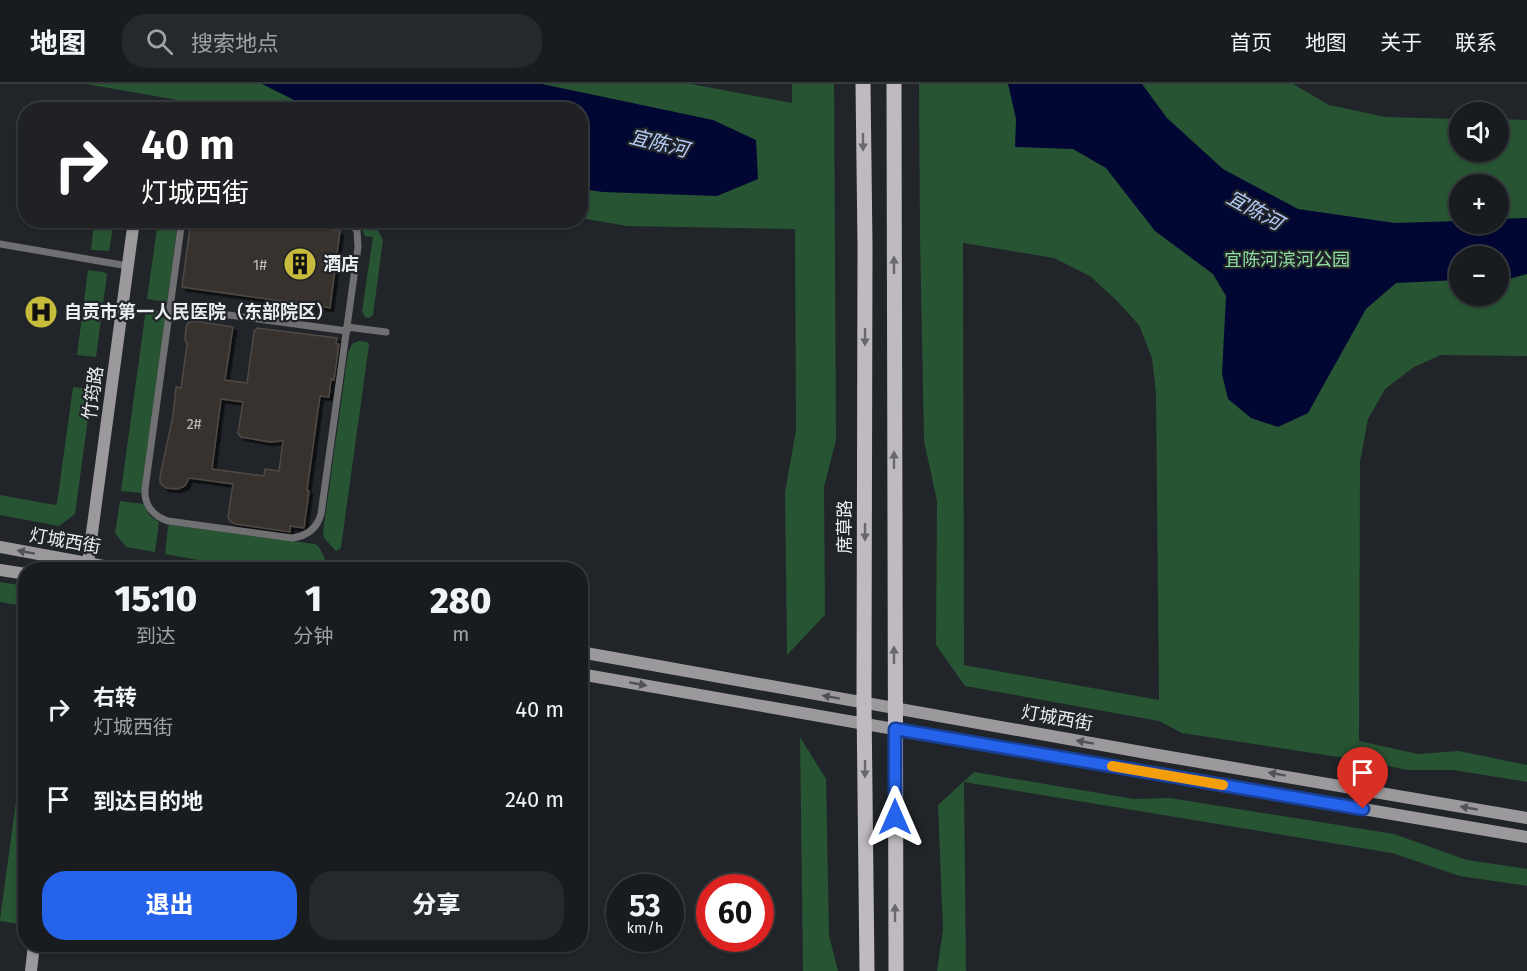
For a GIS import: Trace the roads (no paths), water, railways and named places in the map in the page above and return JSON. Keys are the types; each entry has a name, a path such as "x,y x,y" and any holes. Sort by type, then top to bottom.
{"main road":[{"name":"席草路","path":"863,84 867,971"},
{"path":"894,84 896,971"}],"street":[{"name":"竹筠路","path":"88,562 133,228"},
{"name":"灯城西街","path":"0,547 65,562"},
{"path":"0,570 18,573"},
{"name":"灯城西街","path":"588,653 1527,818"},
{"path":"588,675 1527,837"},
{"path":"31,971 33,952"}],"lane":[{"path":"181,228 145,493 148,506 157,516 168,521 292,538 301,537 310,532 317,524 321,514 359,242 355,228"},
{"path":"0,244 128,266"},
{"path":"170,307 386,332"}],"water":[{"name":"宜陈河","path":"262,84 542,84 713,120 756,140 758,179 717,196 588,190 588,102 298,102"},
{"name":"宜陈河","path":"1008,84 1142,84 1167,118 1223,169 1298,209 1395,223 1449,221 1449,234 1509,234 1509,219 1527,218 1527,274 1509,279 1509,246 1449,246 1449,280 1396,283 1366,309 1308,413 1278,427 1251,418 1228,399 1222,374 1226,296 1213,274 1155,231 1106,168 1073,149 1015,147 1016,119"}],"place":[{"name":"酒店","path":"300,264"},
{"name":"自贡市第一人民医院（东部院区）","path":"41,312"}],"park label":[{"name":"宜陈河滨河公园","path":"1287,260"}]}
